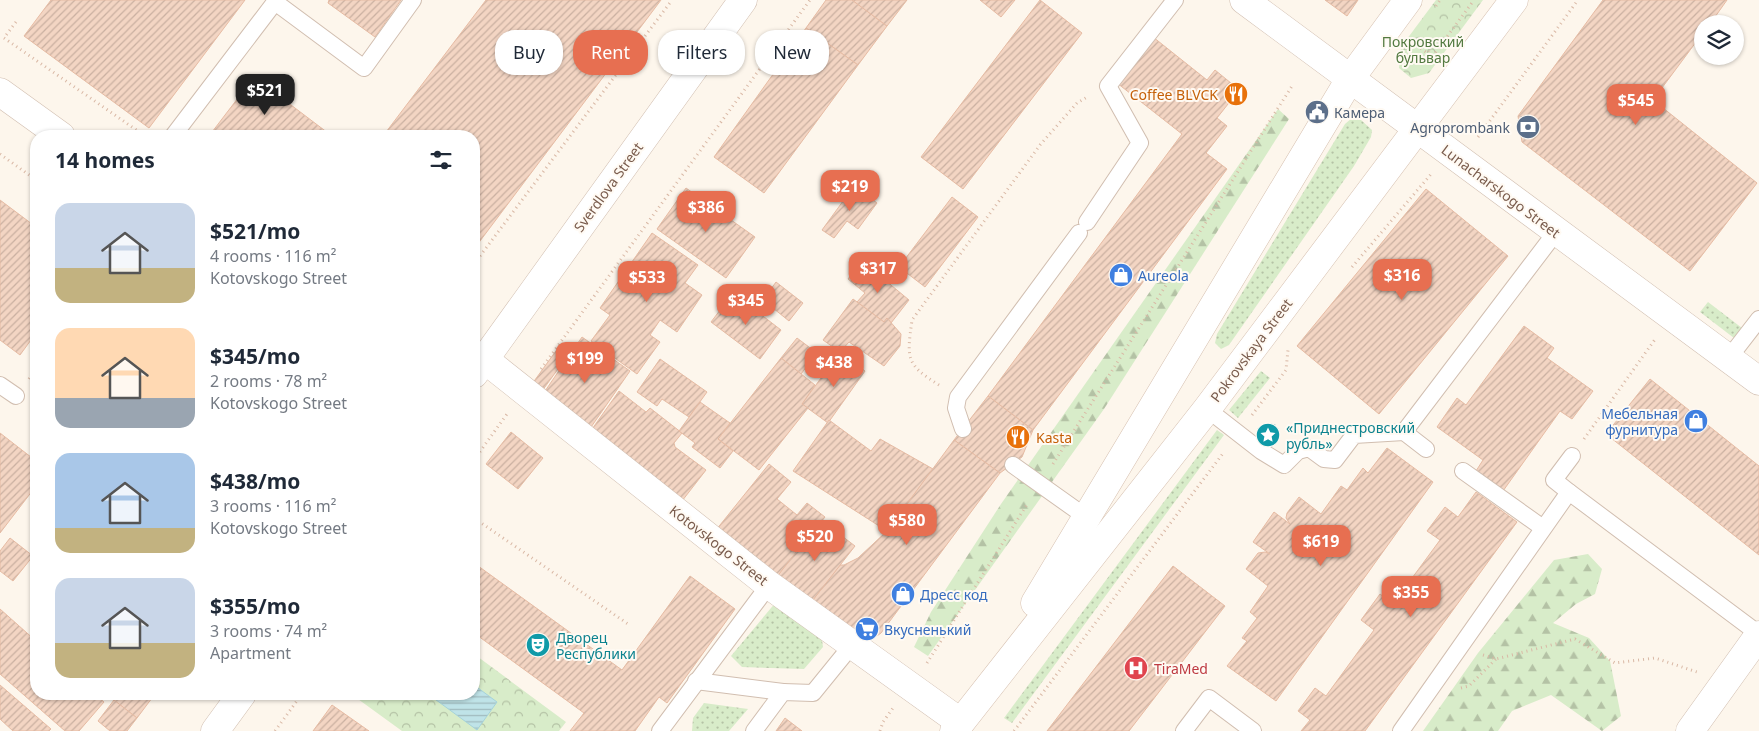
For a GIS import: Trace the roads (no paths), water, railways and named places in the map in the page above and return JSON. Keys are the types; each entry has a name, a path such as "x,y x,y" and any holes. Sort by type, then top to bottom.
{"street":[{"name":"Sverdlova Street","path":"480,366 743,0"},
{"name":"Lunacharskogo Street","path":"1244,0 1759,381"},
{"name":"Pokrovskaya Street","path":"957,727 981,694 1207,409 1416,128 1514,0"},
{"name":"Pokrovskaya Street","path":"981,694 1086,516 1350,79 1419,7"},
{"path":"0,92 53,130"},
{"name":"Kotovskogo Street","path":"480,368 524,391 769,585 852,645 957,727"},
{"path":"1690,731 1759,634"},
{"path":"215,731 238,700"}],"lane":[{"path":"178,130 275,2 364,68 413,0"},
{"path":"963,429 956,408 958,398 1083,227 1140,143 1108,86 1174,0"},
{"path":"1404,432 1556,232"},
{"path":"1728,359 1759,319"},
{"path":"0,385 16,396"},
{"path":"1207,409 1261,451 1284,465 1298,451 1309,448 1324,459 1335,460 1354,435 1404,432 1426,449"},
{"path":"1572,456 1554,480 1759,634"},
{"path":"1013,465 1086,516"},
{"path":"1463,471 1542,528"},
{"path":"1401,731 1569,492"},
{"path":"660,731 769,585"},
{"path":"696,681 783,692 813,693 852,645"},
{"path":"754,731 783,692"},
{"path":"1184,731 1209,698 1253,731"}],"water":[{"path":"480,689 497,702 477,730 436,700 480,700"}],"place":[{"name":"Coffee BLVCK","path":"1236,94"},
{"name":"Камера","path":"1317,112"},
{"name":"Agroprombank","path":"1528,127"},
{"name":"Aureola","path":"1121,275"},
{"name":"Мебельная фурнитура","path":"1696,421"},
{"name":"«Приднестровский рубль»","path":"1268,435"},
{"name":"Kasta","path":"1018,437"},
{"name":"Дресс код","path":"903,594"},
{"name":"Вкусненький","path":"867,629"},
{"name":"Дворец Республики","path":"538,645"},
{"name":"TiraMed","path":"1136,668"}],"park label":[{"name":"Покровский бульвар","path":"1423,49"}]}
